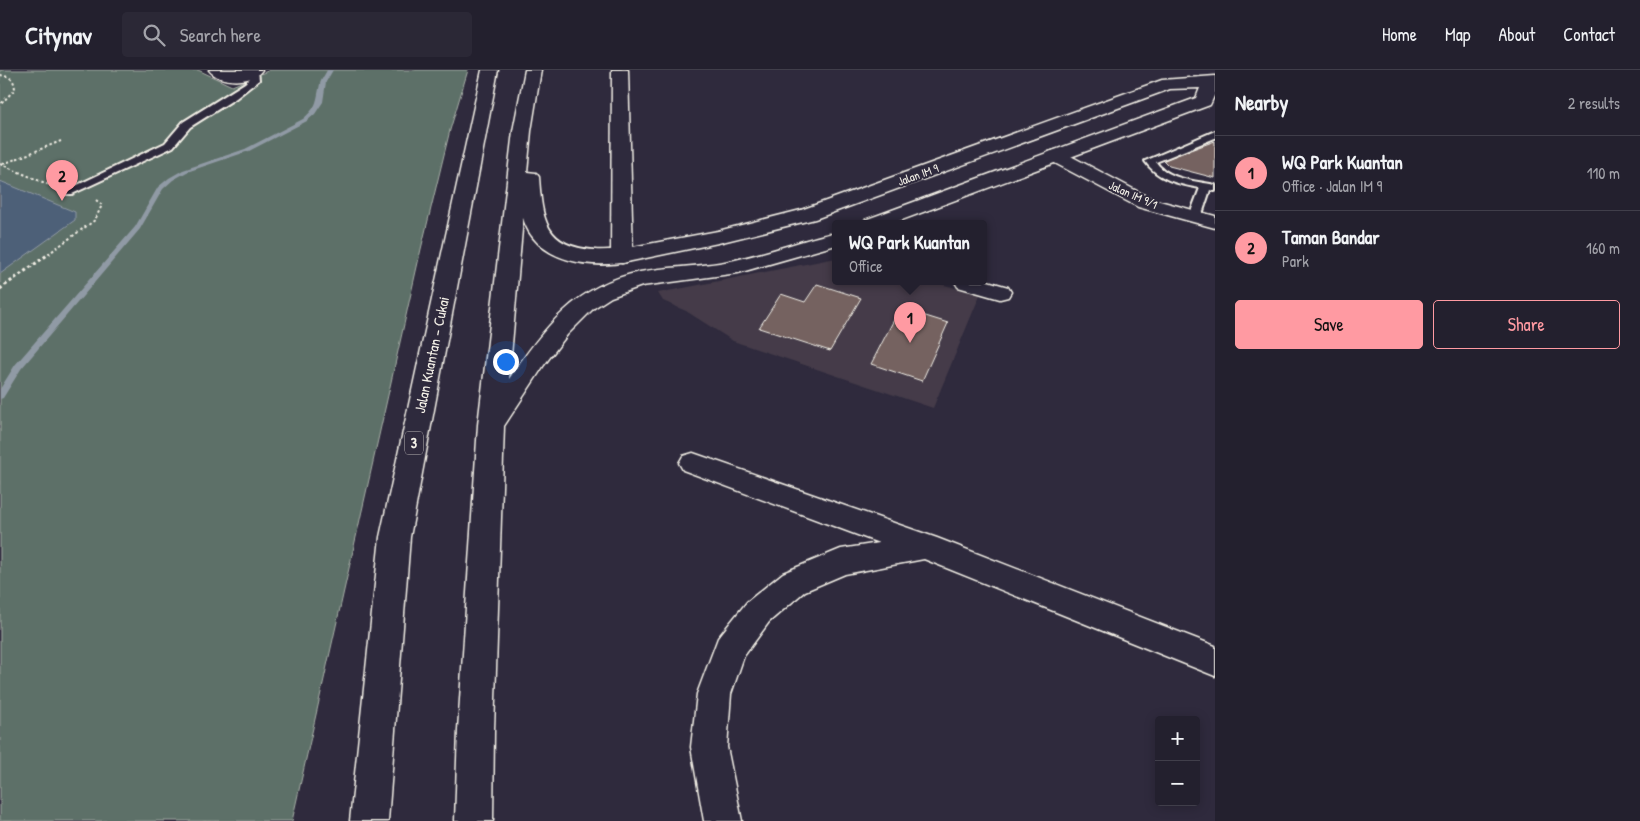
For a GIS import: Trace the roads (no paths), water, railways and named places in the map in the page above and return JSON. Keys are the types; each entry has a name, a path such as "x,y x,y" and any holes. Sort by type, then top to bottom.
{"main road":[{"path":"216,70 230,76 242,76 254,70"},
{"name":"Jalan Kuantan - Cukai","path":"369,821 395,537 490,70"},
{"path":"474,821 476,730 491,425 522,132 533,70"},
{"path":"620,70 622,256"},
{"name":"Jalan IM 9","path":"522,132 529,170 531,209 535,224 541,234 562,251 578,256 594,258 622,256 718,237 808,215 1168,84 1212,82 1204,101 883,220"},
{"path":"1146,92 1176,99 1184,108"},
{"path":"1127,100 1134,107 1162,117"},
{"name":"Jalan IM 9/1","path":"1056,156 1144,203 1215,222"},
{"path":"491,425 536,357 561,325 587,302 613,287 632,279 737,266 832,241"},
{"path":"976,285 1000,292"},
{"path":"693,463 926,547 1215,661"},
{"path":"723,821 709,747 714,694 730,649 758,612 794,582 840,562 926,547"}],"lane":[{"path":"68,192 169,145 177,138 181,128 224,103 250,84 256,78 254,70"},
{"path":"1196,217 1210,187 1167,176 1154,168 1150,160 1215,134"}],"water":[{"path":"0,181 75,212 75,220 0,274"}],"waterway":[{"path":"0,396 18,367 138,228 160,188 185,171 247,150 305,120 313,113 320,102 323,82 330,70"}],"place":[{"name":"Taman Bandar","path":"62,201"},
{"name":"WQ Park Kuantan","path":"910,343"}]}
